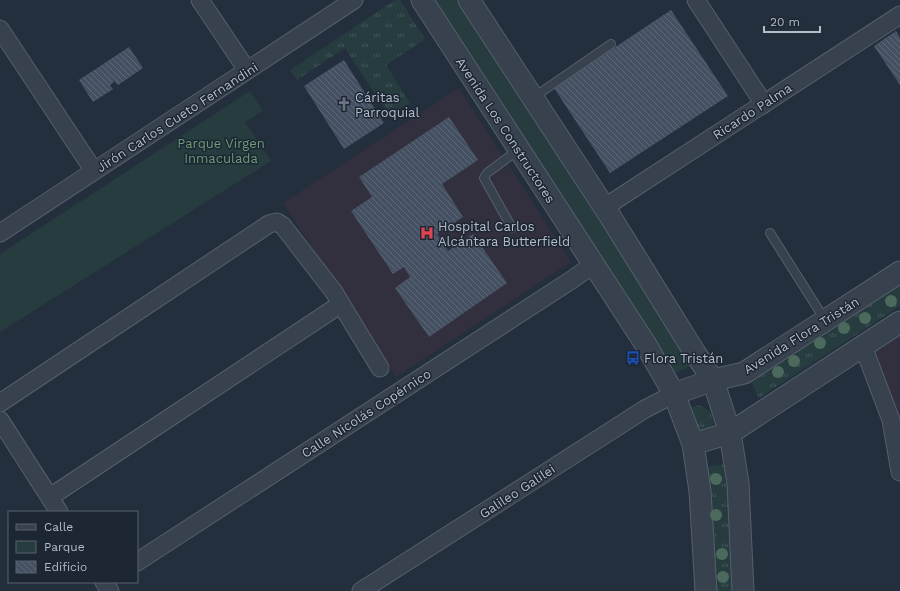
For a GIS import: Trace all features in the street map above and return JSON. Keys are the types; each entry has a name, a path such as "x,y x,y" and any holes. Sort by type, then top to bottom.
{"street":[{"path":"200,0 247,70"},
{"name":"Jirón Carlos Cueto Fernandini","path":"0,233 354,0"},
{"name":"Avenida Los Constructores","path":"422,0 646,345 674,394 693,444 700,491 706,591"},
{"path":"469,0 605,207 695,353 714,380 730,433 738,483 743,591"},
{"path":"696,0 764,104"},
{"name":"Ricardo Palma","path":"605,207 900,15"},
{"path":"0,29 94,171"},
{"path":"0,403 269,224 278,222 283,226 334,292 380,368"},
{"name":"Calle Nicolás Copérnico","path":"138,561 594,264"},
{"name":"Avenida Flora Tristán","path":"674,394 714,380 744,373 900,272"},
{"path":"50,497 341,304"},
{"path":"693,444 730,433 900,322"},
{"path":"863,346 891,420 900,472"},
{"name":"Galileo Galilei","path":"361,591 645,409 674,394"},
{"path":"0,420 58,511"}],"lane":[{"path":"533,98 611,44"},
{"path":"512,228 484,178 487,173 519,149"},
{"path":"770,233 825,321"}],"shaded area":[{"name":"Hospital Carlos Alcántara Butterfield","path":"459,88 571,262 396,377 283,203"},
{"path":"900,329 900,432 869,348"}],"green space":[{"path":"395,0 400,0 425,39 386,65 410,103 389,115 345,48 297,80 290,70"},
{"path":"435,0 457,0 693,365 674,374"},
{"name":"Parque Virgen Inmaculada","path":"250,91 263,111 245,122 271,161 0,332 0,254"},
{"path":"900,275 900,306 759,398 748,374"},
{"path":"697,405 709,411 713,419 712,427 709,431 700,436 688,409"},
{"path":"727,464 738,591 714,591 703,467"}],"building":[{"path":"671,10 728,96 610,173 554,88"},
{"path":"896,31 900,38 900,85 874,46"},
{"path":"129,47 143,68 118,85 114,81 110,86 113,89 93,102 79,80"},
{"name":"Cáritas Parroquial","path":"344,60 384,123 344,149 304,86"},
{"path":"449,117 478,160 442,184 463,217 437,234 448,251 473,234 507,283 429,337 395,288 410,277 404,267 393,274 351,211 372,197 359,177"}],"place":[{"name":"Cáritas Parroquial","path":"344,104"},
{"name":"Hospital Carlos Alcántara Butterfield","path":"427,233"},
{"name":"Flora Tristán","path":"633,358"}]}
